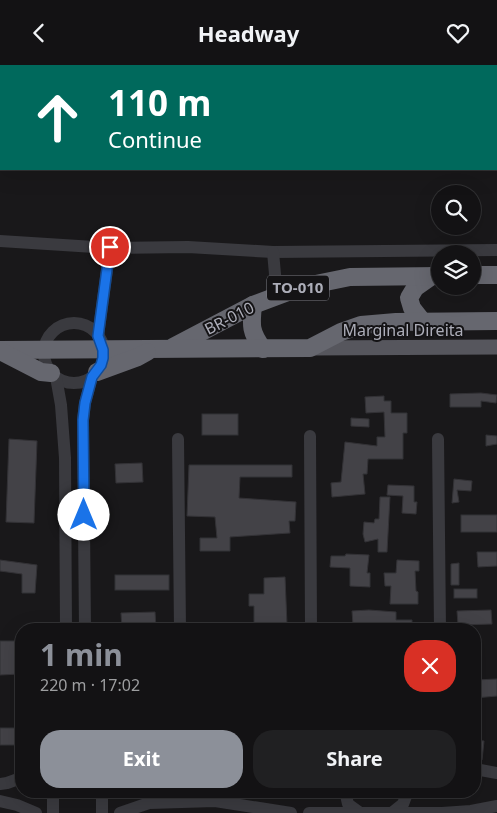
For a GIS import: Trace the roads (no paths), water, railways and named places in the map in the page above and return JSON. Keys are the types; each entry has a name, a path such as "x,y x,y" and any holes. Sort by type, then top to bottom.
{"highway":[{"path":"481,275 497,275"},
{"name":"BR-010","path":"168,349 253,305 300,287 350,277 431,276"},
{"path":"424,322 412,308 409,298 415,288 431,279"},
{"path":"253,305 251,325 253,333 263,349"},
{"name":"TO-010","path":"47,343 101,343 147,349 310,348 341,332 361,325 396,322 497,321"},
{"path":"0,351 22,350 47,343"},
{"path":"94,375 138,357 147,349"},
{"path":"0,351 41,372 54,375"}],"main road":[{"name":"Marginal Direita","path":"310,348 497,347"}],"street":[{"path":"0,241 110,247 188,247 273,251 497,250"},
{"path":"85,623 83,420 85,403 94,375 103,358 101,343 110,247"},
{"path":"273,251 277,296"},
{"path":"66,623 65,458 61,405 54,375 44,358 47,343 60,327 69,324 88,327 101,343"},
{"path":"54,375 64,382 74,383 94,375"},
{"path":"310,436 311,623"},
{"path":"178,439 180,623"},
{"path":"438,439 440,623"},
{"path":"481,770 497,773"},
{"path":"0,784 15,780"},
{"path":"53,798 53,813"},
{"path":"102,798 102,813"},
{"path":"347,798 348,804 358,812"},
{"path":"393,812 404,804 406,798"},
{"path":"0,801 17,805 36,813"},
{"path":"120,813 149,803 182,807 231,803 291,813"},
{"path":"309,813 442,813 471,811 497,806"}]}
